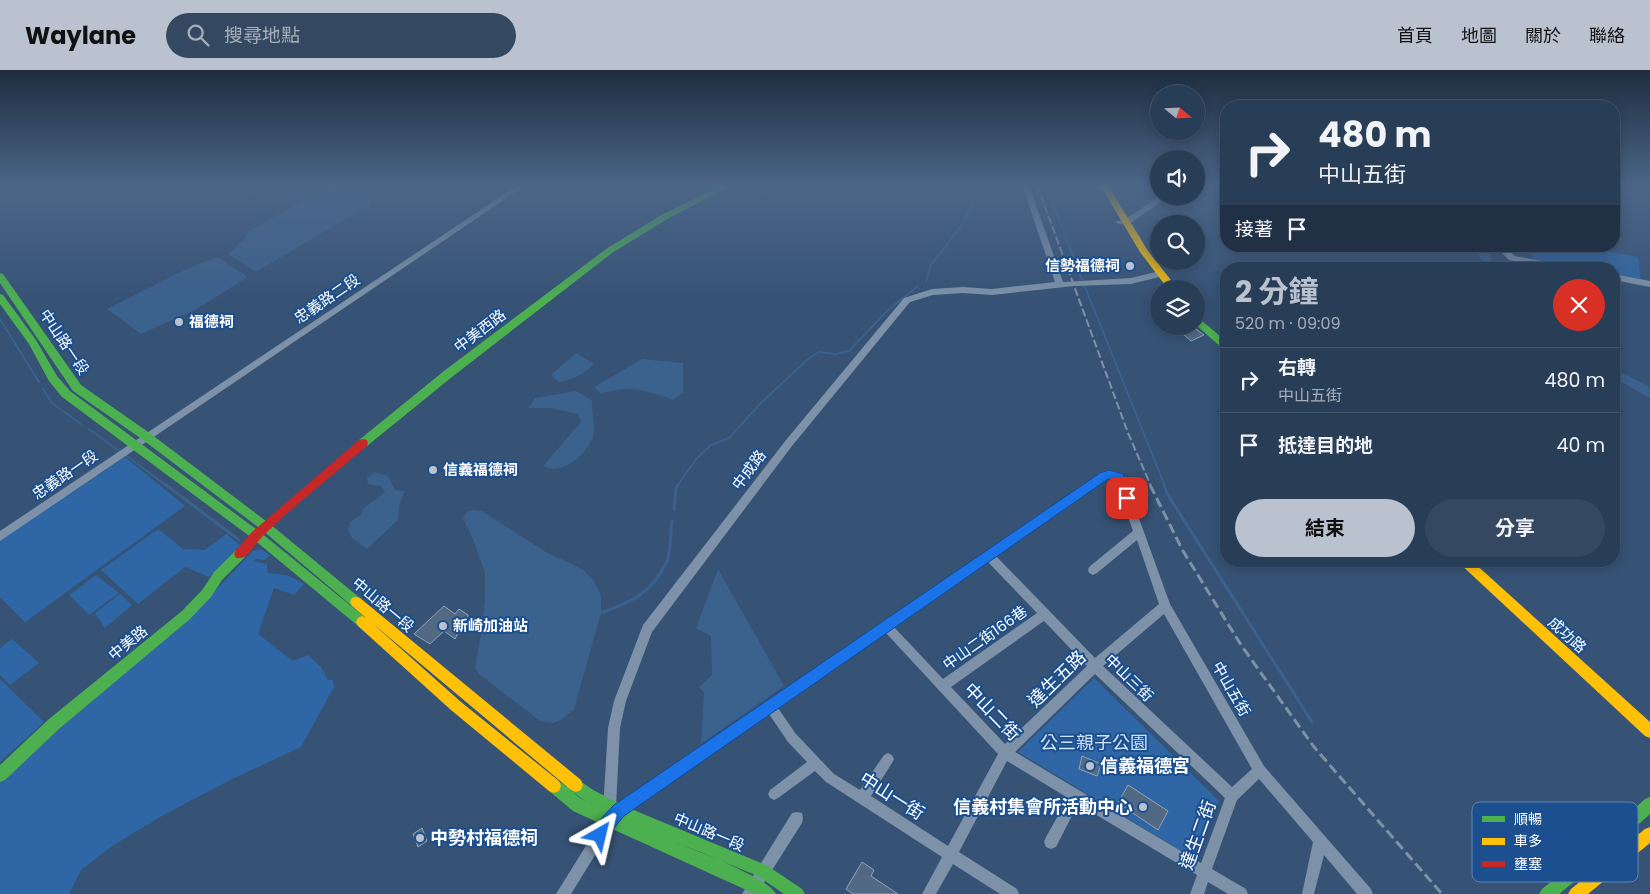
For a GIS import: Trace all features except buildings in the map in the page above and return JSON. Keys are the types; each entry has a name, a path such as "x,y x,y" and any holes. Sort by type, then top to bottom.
{"street":[{"name":"忠義路二段","path":"147,437 464,223"},
{"name":"中美西路","path":"266,527 348,456 448,374 609,251 654,223"},
{"path":"1039,223 1060,285"},
{"path":"1123,223 1159,280"},
{"path":"1506,252 1512,258 1533,262"},
{"path":"1156,274 1162,280"},
{"name":"中成路","path":"614,808 614,728 620,701 647,629 789,443 893,314 908,300 932,292 956,290 992,292 1060,285 1131,281 1156,274"},
{"name":"中山路一段","path":"0,276 77,388 147,437 266,527 343,598 402,659 578,806 752,889 768,894"},
{"path":"1620,278 1650,284"},
{"name":"中山路一段","path":"0,297 33,342 53,378 66,394 413,650 588,795 614,808 763,871 797,894"},
{"path":"1205,318 1220,332"},
{"path":"1205,327 1220,341"},
{"name":"忠義路一段","path":"0,537 147,437"},
{"name":"中山五街","path":"989,556 1104,476 1113,475 1119,477 1165,606 1260,770 1366,894"},
{"name":"中美路","path":"0,775 54,724 186,615 207,593 218,576 248,546 256,535 266,527"},
{"path":"1093,570 1139,532"},
{"path":"563,894 614,808 771,707 989,556"},
{"name":"中山三街","path":"989,556 1095,666 1232,796"},
{"name":"成功路","path":"1470,567 1650,718"},
{"name":"成功路","path":"1482,567 1650,731"},
{"name":"達生五路","path":"928,894 1006,753 1095,666 1165,606"},
{"name":"中山二街166巷","path":"943,686 1045,614"},
{"name":"中山二街","path":"887,627 1006,753 1241,894"},
{"path":"402,659 413,650"},
{"name":"中山一街","path":"771,707 792,738 830,778 1012,894"},
{"path":"862,798 888,759"},
{"path":"774,794 816,763"},
{"name":"達生二街","path":"1197,894 1232,796 1260,770"},
{"path":"1051,842 1076,795"},
{"path":"1638,815 1650,804"},
{"path":"752,889 797,818"},
{"path":"1638,844 1650,834"},
{"path":"1308,892 1320,842"},
{"path":"1547,894 1562,882"},
{"path":"1576,894 1591,882"}],"green space":[{"path":"1532,252 1612,252 1638,257 1641,279 1620,275 1620,262 1549,262 1533,259"},
{"path":"125,457 185,506 25,622 0,597 0,537 45,506 70,494"},
{"path":"158,529 183,549 205,550 226,534 240,545 209,577 185,567 138,604 101,570"},
{"path":"261,549 270,555 265,560 256,559 254,561 267,564 268,573 287,575 304,584 294,595 274,588 258,634 293,661 308,655 321,667 328,680 333,680 334,687 301,747 230,780 160,817 114,845 81,870 69,894 0,894 0,780 192,615 253,551"},
{"path":"96,575 119,593 89,615 69,595"},
{"path":"120,594 132,605 105,628 95,613"},
{"path":"12,639 39,663 10,685 0,675 0,648"},
{"name":"公三親子公園","path":"1094,678 1219,801 1193,858 1018,752"},
{"path":"0,679 44,722 0,762"}],"shaded area":[{"path":"262,223 338,223 256,272 228,254 242,241 249,231"},
{"path":"217,257 248,277 195,310 141,334 107,309 184,270"},
{"path":"576,353 594,364 578,376 559,382 551,375"},
{"path":"642,359 683,363 683,393 673,400 654,393 629,389 620,389 601,394 594,387"},
{"path":"576,391 592,400 594,431 592,439 588,447 575,461 559,468 551,469 543,466 581,422 578,414 551,408 529,408 535,398"},
{"path":"374,472 388,476 395,490 405,491 399,505 398,520 367,549 352,538 348,530 350,522 362,514 363,509 385,492 381,486 368,484 367,478"},
{"path":"473,510 482,511 546,552 582,569 594,581 601,596 601,613 574,709 563,719 553,723 540,721 479,674 475,667 482,629 485,573 463,518 467,512"},
{"path":"718,569 784,686 701,744 704,693 699,687 712,675 711,636 696,628"}],"waterway":[{"path":"926,281 931,265 963,223"},
{"path":"1061,223 1082,280"},
{"path":"1482,252 1488,262"},
{"path":"677,486 697,458 711,445 729,438 760,404 808,359 819,352 836,354 849,351 888,310 918,286"},
{"path":"1085,287 1165,486"},
{"path":"0,319 39,382"},
{"path":"1620,376 1650,393"},
{"path":"43,389 52,403 81,424"},
{"path":"89,429 119,451"},
{"path":"127,456 167,486"},
{"path":"166,485 239,540"},
{"path":"674,509 678,485"},
{"path":"1164,485 1168,495 1312,722"},
{"path":"601,613 631,601 647,590 654,582 668,559 672,521"}],"railway":[{"path":"1051,223 1128,433 1151,486"},
{"path":"1150,485 1183,551 1241,645 1314,747 1442,894"}],"traffic: fast":[{"path":"363,443 448,374 609,251 654,223"},
{"path":"0,276 77,388 147,437 266,527 356,602"},
{"path":"0,297 33,342 53,378 66,394 256,535 362,622"},
{"path":"1205,327 1220,341"},
{"path":"0,775 54,724 186,615 207,593 218,576 240,554"},
{"path":"576,785 588,795 619,811 763,871 797,894"},
{"path":"554,786 578,806 755,885 768,894"},
{"path":"1638,815 1650,804"},
{"path":"1547,894 1562,882"}],"traffic: slow":[{"path":"1127,223 1144,252 1166,280"},
{"path":"1470,567 1650,731"},
{"path":"356,602 576,785"},
{"path":"362,622 456,706 554,786"},
{"path":"1638,844 1650,834"},
{"path":"1576,894 1591,882"}],"traffic: jam":[{"path":"240,554 256,535 363,443"}],"place":[{"name":"信勢福德祠","path":"1130,266"},
{"name":"福德祠","path":"179,322"},
{"name":"信義福德祠","path":"433,470"},
{"name":"新崎加油站","path":"443,626"},
{"name":"信義福德宮","path":"1090,766"},
{"name":"信義村集會所活動中心","path":"1143,807"},
{"name":"中勢村福德祠","path":"420,838"}],"route":[{"path":"600,835 608,821 619,811 1104,476 1109,474 1119,477 1127,498"}]}
